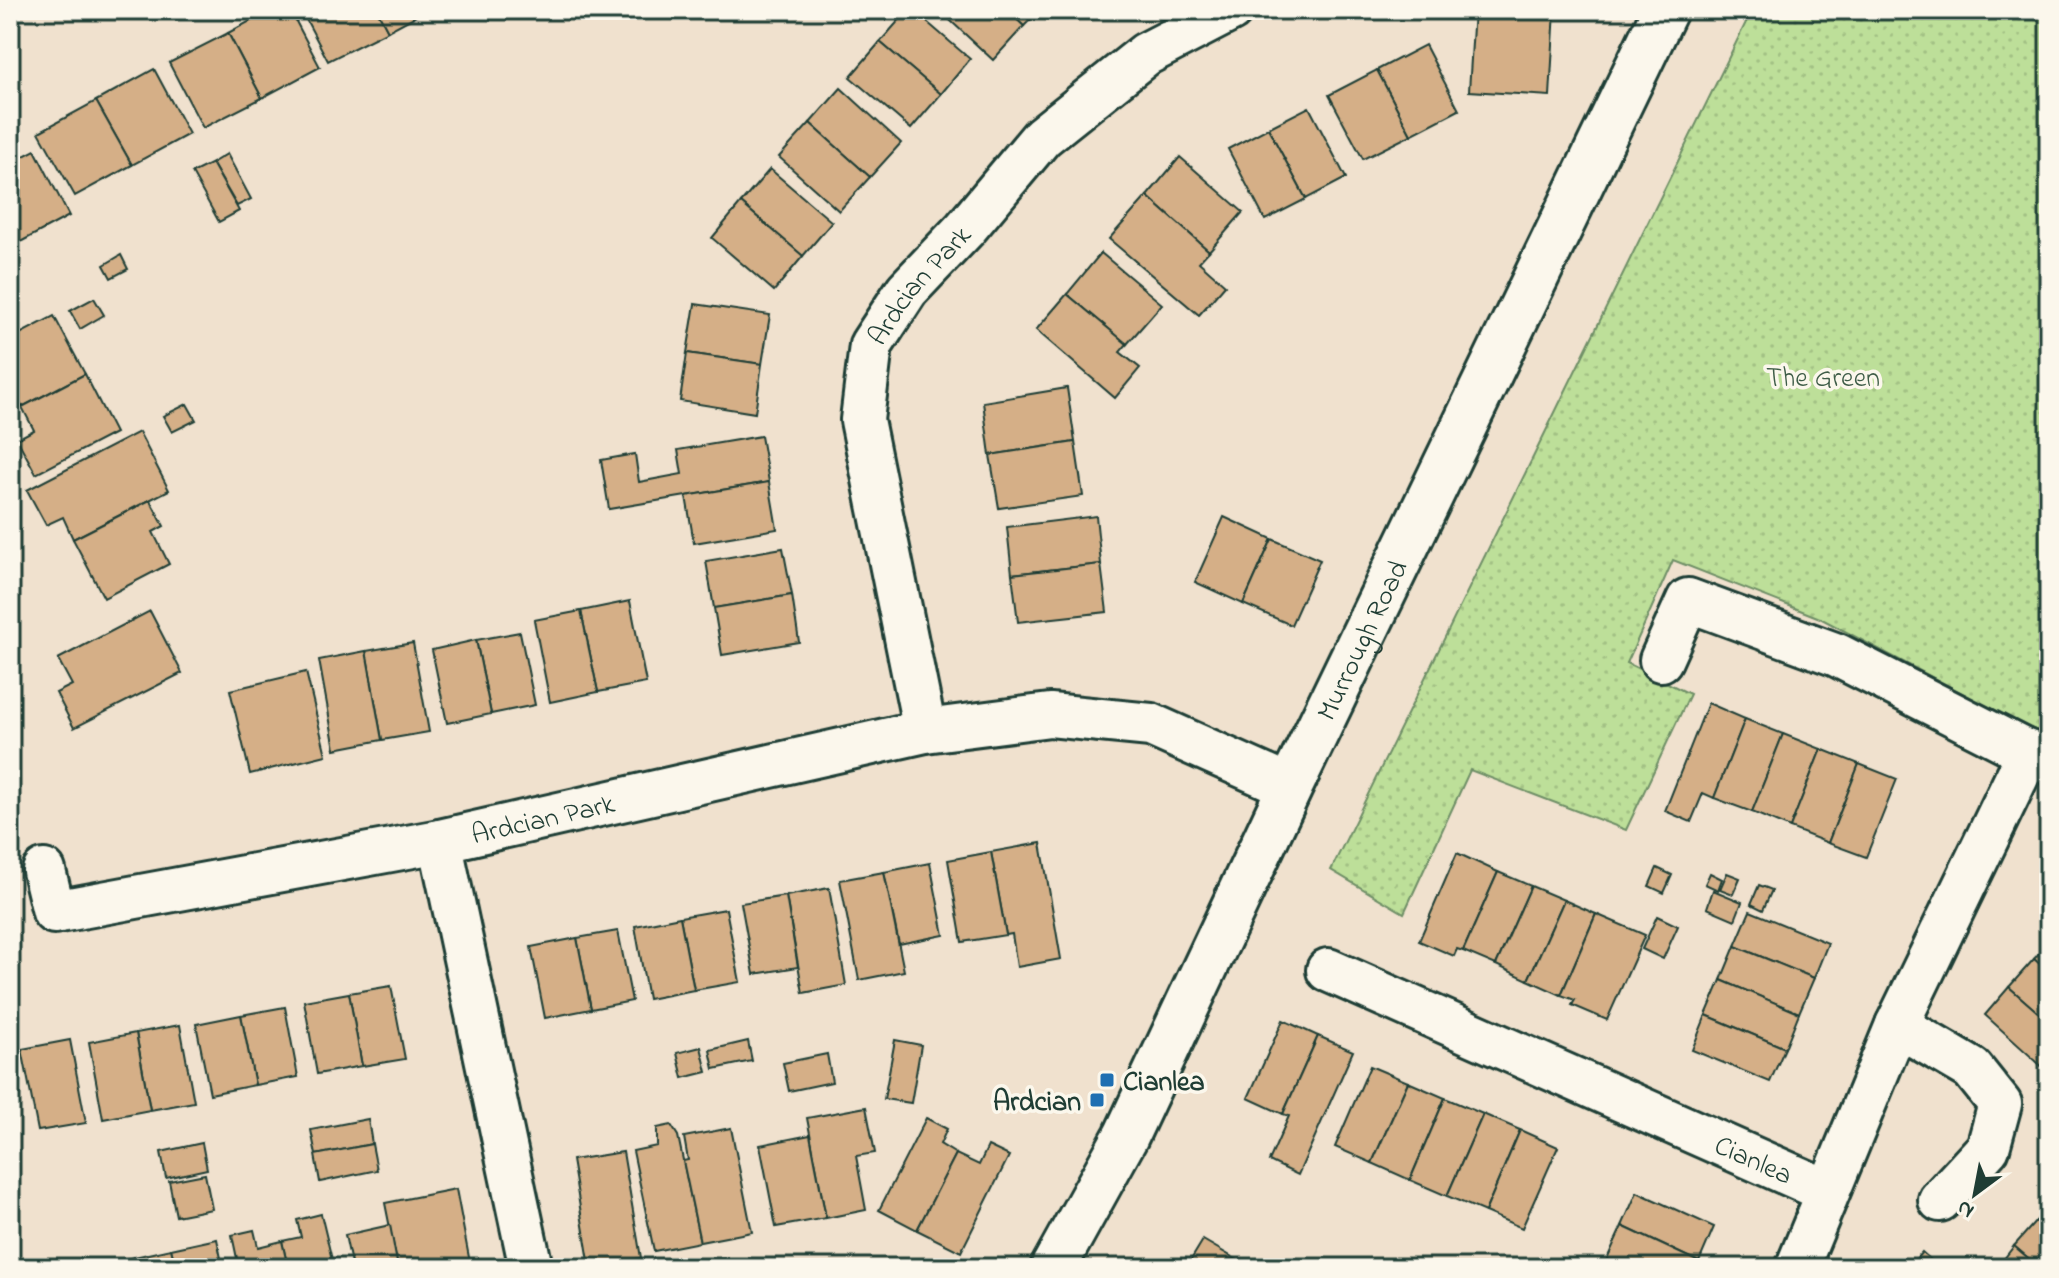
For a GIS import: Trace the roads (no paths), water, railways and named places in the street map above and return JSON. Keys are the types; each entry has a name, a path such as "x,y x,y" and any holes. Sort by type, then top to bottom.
{"street":[{"name":"Ardcian Park","path":"925,731 862,420 871,345 907,290 965,229 1042,137 1146,54 1231,10"},
{"name":"Murrough Road","path":"1053,1268 1126,1136 1290,787 1665,10"},
{"name":"Cianlea","path":"1661,660 1688,600 1837,655 2039,757 1897,1025 1797,1268"},
{"name":"Ardcian Park","path":"44,871 54,912 440,841 925,731 1050,715 1151,725 1290,787"},
{"name":"Ardcian Park","path":"440,841 531,1268"},
{"name":"Cianlea","path":"1328,970 1827,1191"},
{"path":"1897,1025 1972,1069 2000,1104 1988,1148 1940,1200"}],"place":[{"name":"Cianlea","path":"1107,1080"},
{"name":"Ardcian","path":"1097,1100"}],"park label":[{"name":"The Green","path":"1823,376"}]}
